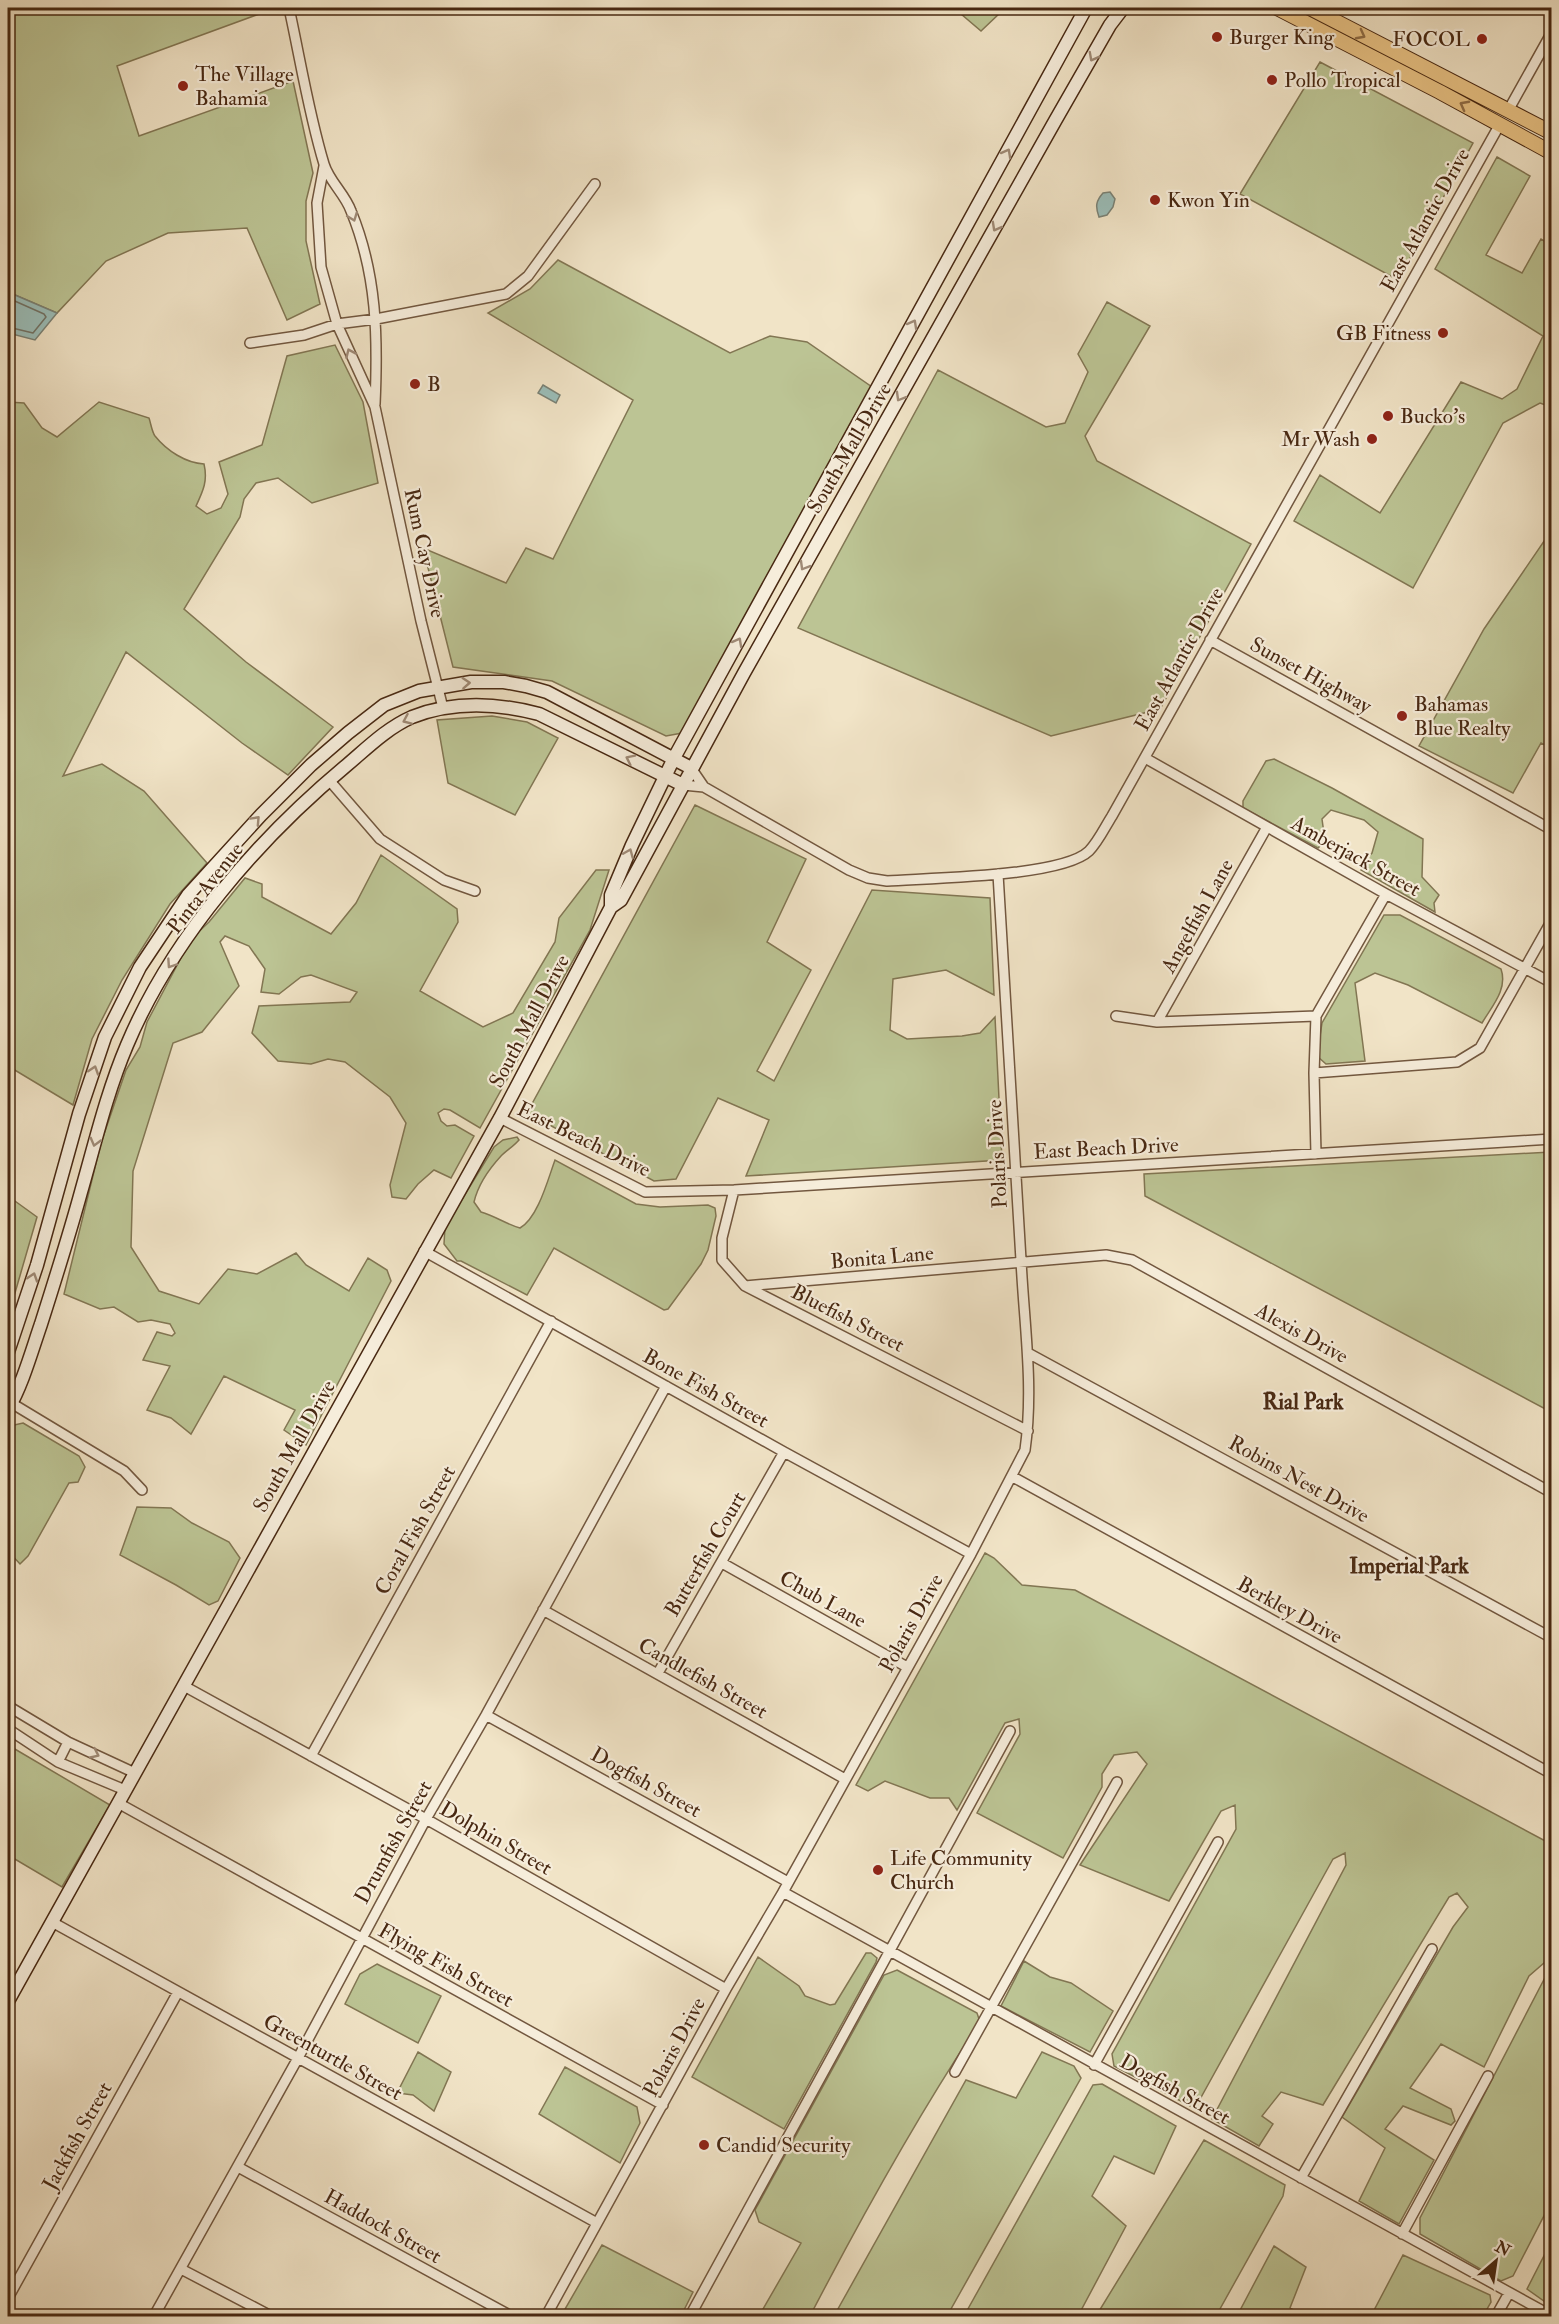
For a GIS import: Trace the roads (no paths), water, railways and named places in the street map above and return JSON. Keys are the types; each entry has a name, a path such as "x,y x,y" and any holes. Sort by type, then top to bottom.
{"main road":[{"path":"1277,8 1551,153"},
{"path":"1310,8 1551,133"},
{"path":"1500,124 1509,110"}],"street":[{"name":"Rum Cay Drive","path":"289,8 324,166 350,208 364,245 373,286 376,319 375,406 421,621 443,708"},
{"name":"South Mall Drive","path":"611,908 611,895 674,758 1086,8"},
{"name":"South Mall Drive","path":"8,2001 500,1118 611,908 621,900 744,673 1055,121 1110,25 1123,8"},
{"path":"1509,110 1551,32"},
{"name":"East Atlantic Drive","path":"683,785 704,787 849,870 868,878 887,881 998,874 1066,864 1089,851 1112,816 1500,124"},
{"name":"Rum Cay Drive","path":"324,166 317,203 321,267 337,324 375,406"},
{"path":"250,343 304,334 337,324 376,319 506,294 528,276 595,184"},
{"name":"Sunset Highway","path":"1210,640 1551,830"},
{"path":"726,664 744,673"},
{"name":"Pinta Avenue","path":"8,1352 105,1038 140,967 188,895 261,814 311,765 368,716 401,697 438,687 471,682 504,682 547,692 691,768"},
{"name":"Pinta Avenue","path":"9,1404 59,1270 100,1124 127,1045 162,977 208,908 277,830 329,780 397,725 443,708 463,705 498,706 539,714 683,785"},
{"name":"Amberjack Street","path":"1144,758 1386,894 1551,983"},
{"name":"East Atlantic Drive","path":"691,768 704,787"},
{"path":"329,780 380,839 444,880 475,891"},
{"name":"Angelfish Lane","path":"1157,1022 1268,827"},
{"name":"Polaris Drive","path":"546,2316 726,1989 783,1892 971,1554 1025,1450 1028,1431 1028,1353 998,874"},
{"path":"1316,1154 1314,1073 1316,1016 1386,894"},
{"path":"1314,1073 1456,1062 1480,1048 1551,920"},
{"path":"1116,1016 1157,1022 1316,1016"},
{"path":"105,1038 127,1045"},
{"name":"East Beach Drive","path":"500,1118 645,1192 734,1190 1551,1139"},
{"name":"Bluefish Street","path":"734,1190 722,1239 722,1260 745,1286 1028,1431"},
{"name":"Bone Fish Street","path":"424,1251 971,1554"},
{"name":"Alexis Drive","path":"1021,1263 1106,1255 1132,1260 1551,1493"},
{"name":"Bonita Lane","path":"745,1286 1021,1263"},
{"name":"Coral Fish Street","path":"311,1756 550,1321"},
{"name":"Robins Nest Drive","path":"1028,1353 1551,1638"},
{"name":"Drumfish Street","path":"154,2316 666,1386"},
{"path":"9,1404 124,1471 142,1490"},
{"name":"Butterfish Court","path":"658,1673 784,1452"},
{"name":"Berkley Drive","path":"1013,1477 1551,1774"},
{"name":"Chub Lane","path":"722,1563 907,1667"},
{"name":"Candlefish Street","path":"543,1610 845,1779"},
{"name":"Dolphin Street","path":"184,1686 426,1819 726,1989"},
{"path":"8,1706 68,1742 135,1773"},
{"name":"Dogfish Street","path":"486,1714 788,1882"},
{"path":"8,1729 58,1761 125,1790"},
{"path":"690,2316 1010,1731"},
{"path":"58,1761 68,1742"},
{"path":"955,2072 1117,1782"},
{"name":"Flying Fish Street","path":"118,1803 663,2105"},
{"path":"1094,2065 1218,1842"},
{"name":"Dogfish Street","path":"783,1892 1551,2316"},
{"name":"Greenturtle Street","path":"52,1922 597,2223"},
{"path":"1300,2178 1432,1949"},
{"name":"Jackfish Street","path":"8,2298 178,1992"},
{"path":"1402,2234 1488,2076"},
{"name":"Haddock Street","path":"238,2167 511,2316"},
{"path":"181,2269 271,2316"},
{"path":"1496,2316 1509,2293"}],"water":[{"path":"1110,192 1115,199 1113,207 1107,215 1099,217 1098,201 1103,193"},
{"path":"8,292 57,313 35,340 8,333"},
{"path":"543,385 560,395 556,403 538,393"}],"place":[{"name":"Burger King","path":"1217,37"},
{"name":"FOCOL","path":"1482,39"},
{"name":"Pollo Tropical","path":"1272,80"},
{"name":"The Village Bahamia","path":"183,86"},
{"name":"Kwon Yin","path":"1155,200"},
{"name":"GB Fitness","path":"1443,333"},
{"name":"B","path":"415,384"},
{"name":"Bucko's","path":"1388,416"},
{"name":"Mr Wash","path":"1372,439"},
{"name":"Bahamas Blue Realty","path":"1402,716"},
{"name":"Life Community Church","path":"878,1870"},
{"name":"Candid Security","path":"704,2145"}],"district":[{"name":"Rial Park","path":"1303,1401"},
{"name":"Imperial Park","path":"1409,1565"}]}
